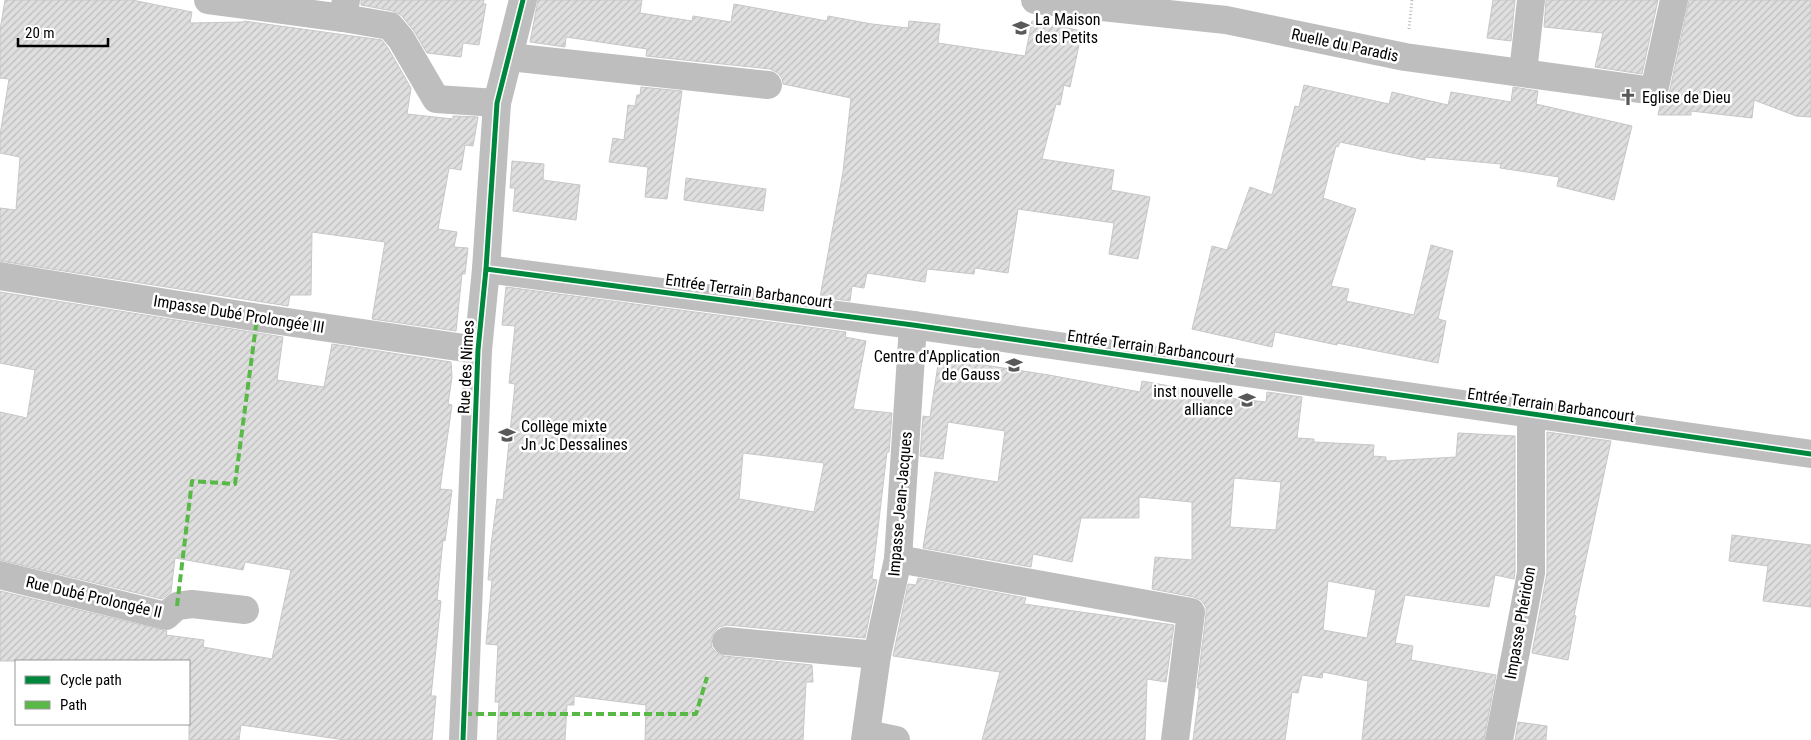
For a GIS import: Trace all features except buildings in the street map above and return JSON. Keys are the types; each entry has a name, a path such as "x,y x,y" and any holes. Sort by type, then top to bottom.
{"street":[{"path":"208,0 344,9 390,26 401,40 436,98 497,103"},
{"name":"Rue des Nimes","path":"463,740 478,350 486,268 497,103 523,0"},
{"name":"Ruelle du Paradis","path":"1035,0 1227,10 1405,57 1654,91 1674,0"},
{"path":"1523,72 1531,0"},
{"path":"509,57 768,85"},
{"name":"Entrée Terrain Barbancourt","path":"486,268 913,325 1811,454"},
{"name":"Impasse Dubé Prolongée III","path":"0,276 248,316 478,350"},
{"name":"Impasse Jean-Jacques","path":"866,737 877,655 898,559 913,325"},
{"name":"Impasse Phéridon","path":"1499,740 1531,572 1531,415"},
{"path":"898,559 1191,612 1174,740"},
{"name":"Rue Dubé Prolongée II","path":"0,575 166,616 177,606 192,604 245,610"},
{"path":"726,642 877,655"},
{"path":"866,737 896,740"}],"marked path":[{"path":"177,606 192,481 235,484 257,318"},
{"path":"464,714 696,714 707,677"}],"cycle path":[{"path":"463,740 478,350 486,269 497,103 523,0"},
{"path":"486,269 913,325 1811,454"}],"place":[{"name":"La Maison des Petits","path":"1021,28"},
{"name":"Eglise de Dieu","path":"1628,97"},
{"name":"Centre d'Application de Gauss","path":"1014,365"},
{"name":"inst nouvelle alliance","path":"1247,400"},
{"name":"Collège mixte Jn Jc Dessalines","path":"507,435"}]}
